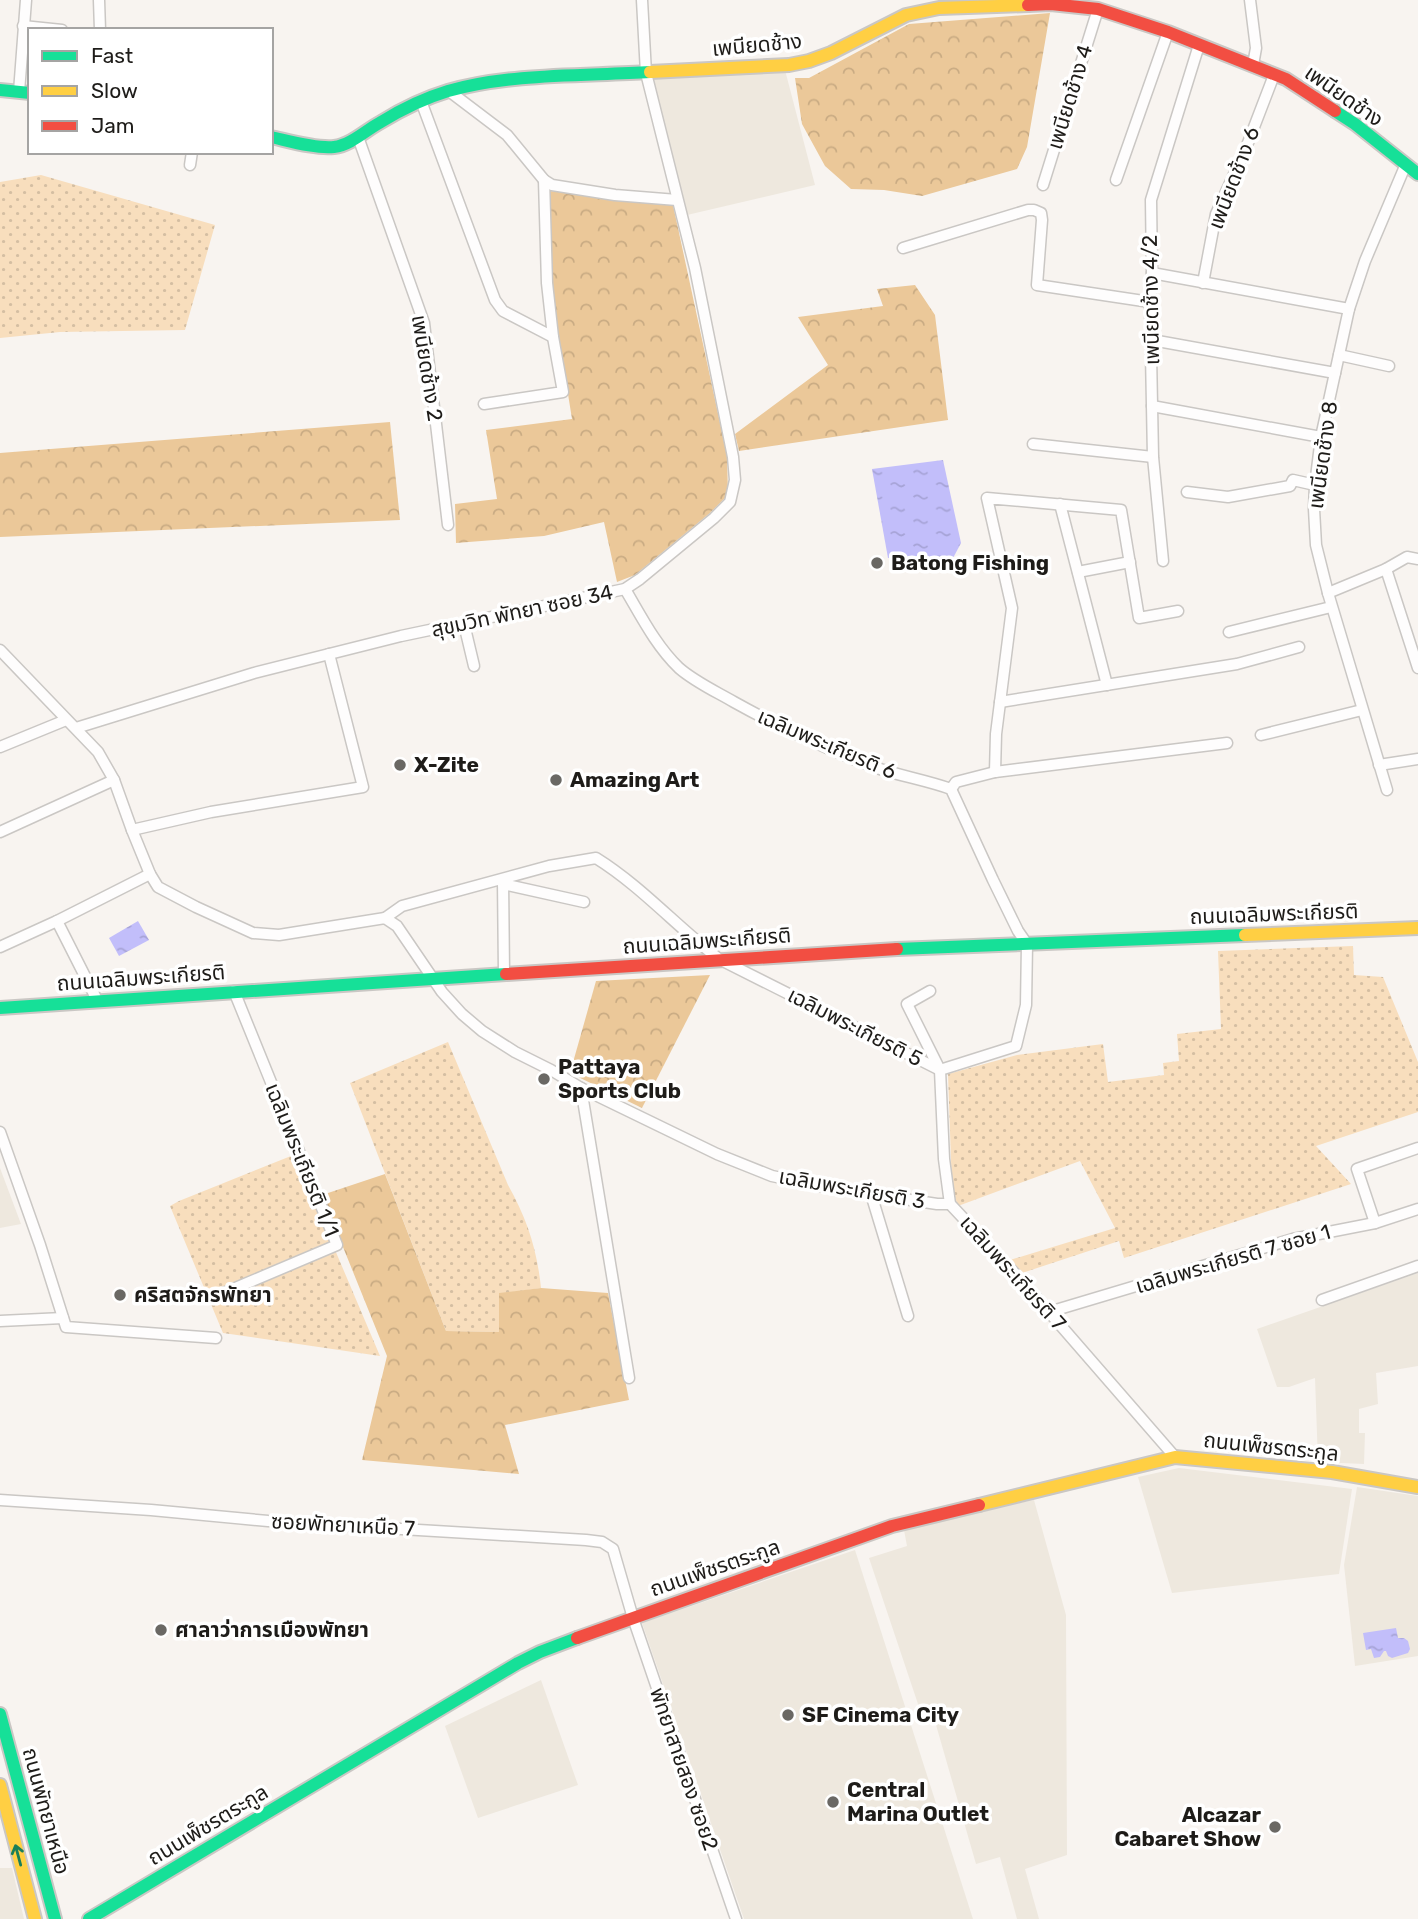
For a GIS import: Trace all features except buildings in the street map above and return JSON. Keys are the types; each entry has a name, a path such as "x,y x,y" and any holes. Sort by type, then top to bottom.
{"street":[{"path":"0,90 24,93 23,26 26,0"},
{"path":"99,0 100,28"},
{"name":"สุขุมวิท พัทยา ซอย 34","path":"76,727 254,673 329,654 401,636 625,589 714,518 730,502 735,480 730,443 695,268 646,73 642,0"},
{"path":"1250,0 1256,48 1253,65"},
{"name":"เพนียดช้าง","path":"273,137 322,147 336,147 421,101 449,91 500,80 789,65 831,53 906,15 939,8 1051,2 1098,9 1168,32 1286,79 1324,102 1418,174"},
{"name":"เพนียดช้าง 4","path":"1043,185 1098,9"},
{"path":"23,26 42,28"},
{"path":"1116,180 1168,32"},
{"name":"เพนียดช้าง 4/2","path":"1163,561 1153,457 1150,200 1199,45"},
{"name":"เพนียดช้าง 6","path":"1203,283 1216,214 1246,148 1274,75"},
{"path":"449,91 507,135 544,180 552,185 615,195 677,200"},
{"path":"421,101 495,300 503,311 553,337"},
{"name":"เพนียดช้าง 2","path":"358,137 424,323 448,524"},
{"path":"190,165 192,154"},
{"name":"เพนียดช้าง 8","path":"1387,790 1331,607 1316,545 1314,509 1321,437 1349,309 1365,261 1406,164"},
{"path":"484,404 563,392 547,282 544,180"},
{"path":"902,248 1034,210 1041,213 1042,220 1037,285 1150,302"},
{"path":"1152,273 1349,309"},
{"path":"1152,340 1335,373"},
{"path":"1339,355 1389,366"},
{"path":"1152,406 1321,437"},
{"path":"1033,444 1153,457"},
{"path":"1187,492 1228,497 1290,486 1293,480 1315,485"},
{"path":"995,772 996,734 1012,608 986,498 1121,510 1139,618 1178,611"},
{"path":"1060,504 1107,685"},
{"path":"1328,593 1386,569 1407,557 1418,559"},
{"path":"1078,572 1130,562"},
{"path":"1386,569 1417,656 1418,668"},
{"name":"เฉลิมพระเกียรติ 6","path":"625,589 654,639 680,668 696,681 771,722 844,755 911,779 951,789"},
{"path":"1229,632 1331,607"},
{"path":"464,624 474,666"},
{"path":"1000,702 1237,664 1298,647"},
{"path":"0,650 98,752 114,780 150,874 159,887 218,918 253,933 279,935 385,918 402,906 503,882 584,902"},
{"path":"132,830 211,812 363,787 329,654"},
{"path":"1261,735 1362,710"},
{"path":"0,747 66,720"},
{"path":"940,1070 1016,1046 1026,1005 1027,944 1018,931 951,789 956,782 995,772 1227,743"},
{"path":"1379,765 1418,759"},
{"path":"0,832 114,780"},
{"name":"เฉลิมพระเกียรติ 5","path":"503,882 548,866 596,859 616,871 719,959 940,1070"},
{"path":"0,947 150,874"},
{"path":"503,882 504,974"},
{"name":"เฉลิมพระเกียรติ 3","path":"385,918 397,926 462,1014 482,1031 515,1052 581,1088 717,1154 772,1176 819,1186 950,1204"},
{"path":"57,921 97,1000"},
{"name":"ถนนเฉลิมพระเกียรติ","path":"0,1008 868,950 1418,928"},
{"name":"เฉลิมพระเกียรติ 1/1","path":"214,1297 337,1245 234,991"},
{"name":"เฉลิมพระเกียรติ 5","path":"930,991 907,1004 940,1070"},
{"name":"เฉลิมพระเกียรติ 7","path":"940,1070 944,1159 950,1204 1049,1312 1175,1457"},
{"path":"581,1088 629,1378"},
{"path":"0,1132 65,1323"},
{"path":"1375,1223 1357,1169 1418,1148"},
{"path":"871,1194 908,1316"},
{"name":"เฉลิมพระเกียรติ 7 ซอย 1","path":"1049,1312 1293,1239 1417,1213"},
{"path":"1322,1300 1418,1266"},
{"path":"0,1321 65,1323 216,1338"},
{"name":"ถนนเพ็ชรตระกูล","path":"89,1919 300,1791 540,1652 892,1526 1175,1457 1332,1472 1418,1487"},
{"name":"ซอยพัทยาเหนือ 7","path":"0,1500 268,1521 602,1542 613,1549 633,1618"},
{"name":"พัทยาสายสอง ซอย2","path":"633,1618 736,1919"},
{"name":"ถนนพัทยาเหนือ","path":"0,1714 55,1919"},
{"name":"ถนนพัทยาเหนือ","path":"1,1789 35,1919"},
{"path":"95,1919 113,1905"}],"shaded area":[{"path":"785,70 815,185 687,215 652,79"},
{"path":"41,175 215,225 185,330 60,332 0,338 0,182"},
{"path":"1353,946 1354,975 1383,977 1418,1062 1418,1112 1316,1146 1351,1184 1124,1258 1119,1241 1022,1273 1010,1260 1115,1228 1080,1161 958,1206 952,1189 948,1074 1017,1055 1103,1044 1108,1082 1164,1075 1163,1063 1179,1061 1177,1034 1221,1029 1218,951"},
{"path":"448,1042 526,1222 539,1274 541,1288 499,1294 499,1332 446,1331 350,1083"},
{"path":"296,1154 380,1356 223,1333 170,1206"},
{"path":"0,1168 21,1224 0,1228"},
{"path":"1418,1273 1418,1366 1376,1373 1378,1404 1359,1409 1359,1433 1365,1433 1364,1464 1318,1462 1315,1378 1289,1387 1277,1387 1257,1329"},
{"path":"1179,1468 1352,1489 1339,1574 1172,1593 1138,1477"},
{"path":"1357,1487 1418,1496 1418,1656 1355,1666 1344,1565"},
{"path":"1034,1500 1066,1615 1067,1855 1025,1869 1039,1919 1017,1919 1000,1857 976,1864 932,1711 920,1710 869,1558 907,1546 904,1530"},
{"path":"855,1550 973,1919 744,1919 642,1623"},
{"path":"541,1680 578,1785 478,1818 445,1726"},
{"path":"0,1868 12,1868 24,1919 0,1919"}],"green space":[{"path":"1050,13 1027,147 1017,169 922,196 884,190 851,189 825,166 802,124 795,78 809,78 909,24"},
{"path":"550,191 673,205 727,455 728,495 635,575 617,582 604,522 544,536 456,543 455,504 497,499 486,430 572,419 553,301"},
{"path":"915,285 935,315 948,420 739,451 735,434 828,365 798,317 883,306 877,289"},
{"path":"390,422 400,520 0,537 0,453"},
{"path":"710,975 642,1108 570,1073 596,981"},
{"path":"385,1174 446,1331 499,1332 499,1293 541,1288 608,1293 629,1400 505,1425 519,1474 362,1460 387,1356 322,1195"}],"water":[{"path":"943,460 961,543 952,560 888,558 872,469"},
{"path":"138,921 149,940 119,956 109,938"},
{"path":"1396,1628 1398,1638 1408,1641 1408,1653 1392,1658 1384,1651 1380,1657 1374,1658 1371,1649 1366,1650 1363,1633"}],"traffic: fast":[{"path":"273,137 311,146 340,146 414,104 472,85 548,76 650,72"},
{"path":"0,90 28,93"},
{"path":"1335,111 1418,174"},
{"path":"897,949 1245,935"},
{"path":"0,1008 506,974"},
{"path":"89,1919 518,1663 577,1638"},
{"path":"0,1714 55,1919"}],"traffic: slow":[{"path":"650,72 789,65 831,53 906,15 939,8 1028,5"},
{"path":"1245,935 1418,928"},
{"path":"979,1505 1175,1457 1332,1472 1418,1487"},
{"path":"0,1785 35,1919"}],"traffic: jam":[{"path":"1028,5 1051,4 1098,9 1168,32 1286,79 1335,111"},
{"path":"506,974 897,949"},
{"path":"577,1638 892,1526 979,1505"}],"place":[{"name":"Batong Fishing","path":"877,563"},
{"name":"X-Zite","path":"400,765"},
{"name":"Amazing Art","path":"556,780"},
{"name":"Pattaya Sports Club","path":"544,1079"},
{"name":"คริสตจักรพัทยา","path":"120,1295"},
{"name":"ศาลาว่าการเมืองพัทยา","path":"161,1630"},
{"name":"SF Cinema City","path":"788,1715"},
{"name":"Central Marina Outlet","path":"833,1802"},
{"name":"Alcazar Cabaret Show","path":"1275,1827"}]}
